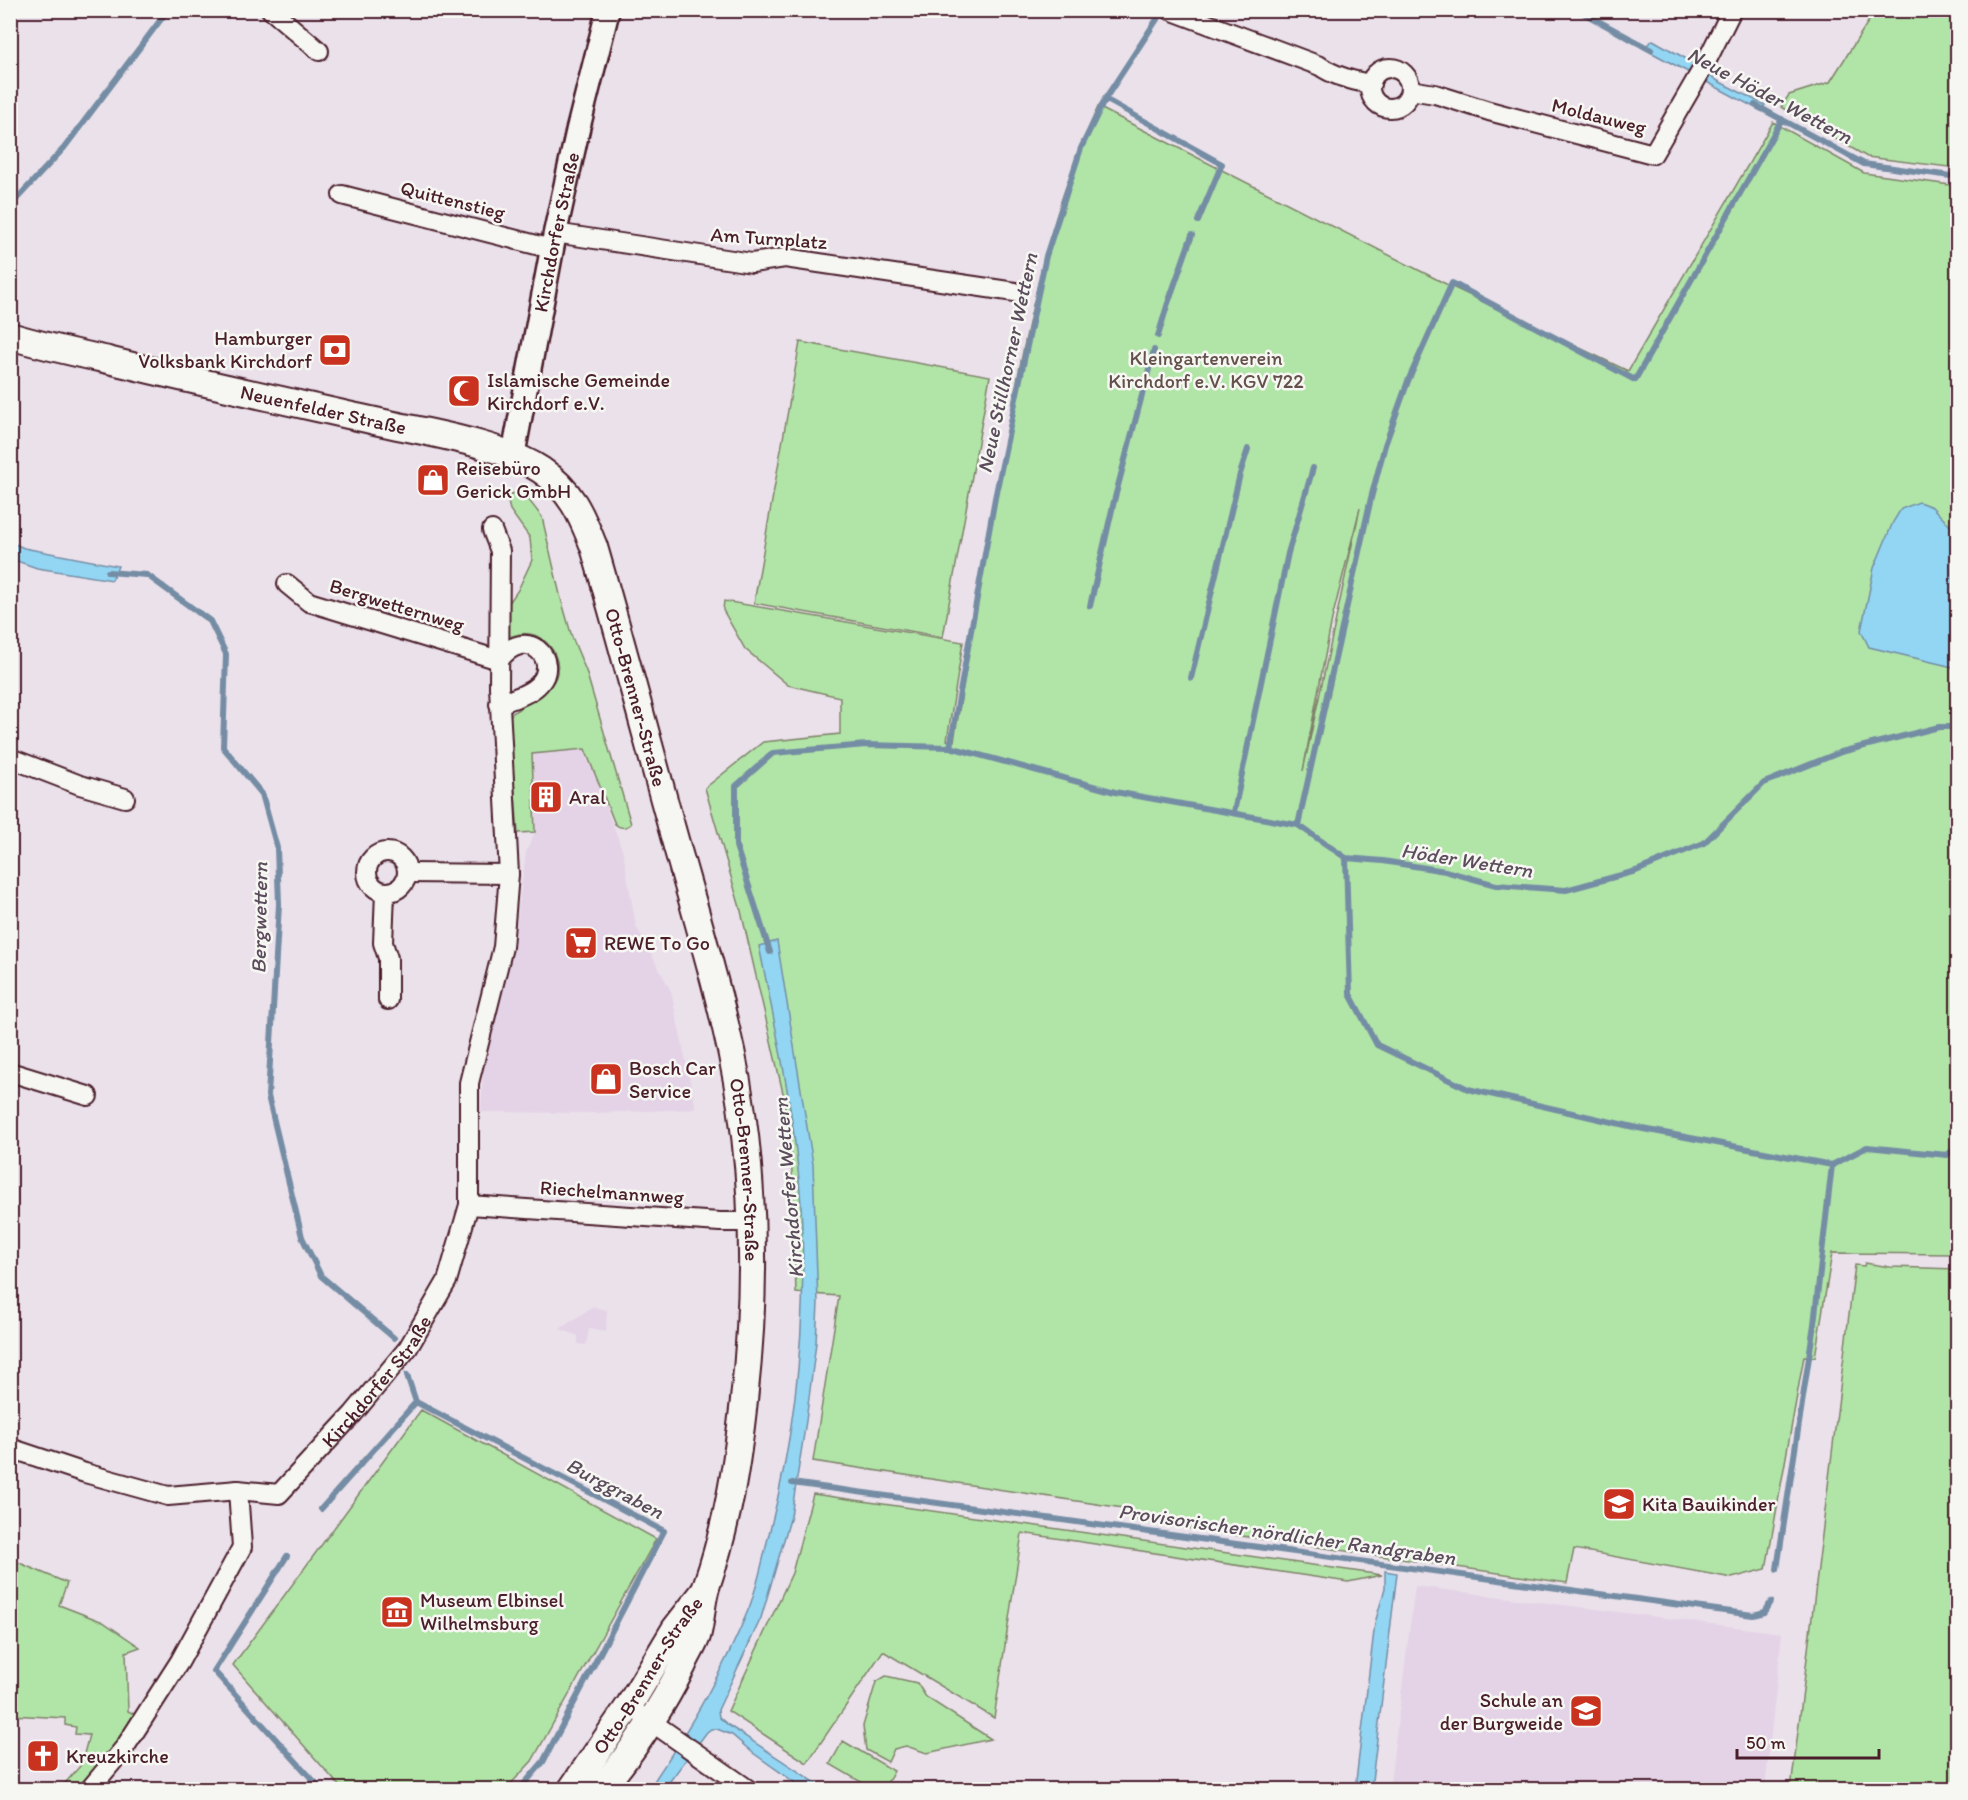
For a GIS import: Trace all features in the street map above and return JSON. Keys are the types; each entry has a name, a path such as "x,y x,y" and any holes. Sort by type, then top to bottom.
{"main road":[{"name":"Neuenfelder Straße","path":"10,336 453,439 513,456 540,469 564,488 579,512 594,547"},
{"name":"Otto-Brenner-Straße","path":"594,547 726,1025 742,1118 752,1222 750,1333 742,1424 729,1510 719,1550 705,1590 697,1636 672,1687 651,1721 600,1790"},
{"name":"Otto-Brenner-Straße","path":"571,1790 629,1706 675,1629 705,1590"}],"street":[{"path":"271,10 319,51"},
{"name":"Kirchdorfer Straße","path":"513,456 553,241 608,10"},
{"path":"1170,10 1320,66 1328,72 1371,84"},
{"name":"Moldauweg","path":"1410,90 1435,94 1489,111 1653,154 1732,10"},
{"path":"1384,68 1392,68 1406,75 1410,82 1410,90 1403,104 1388,108 1374,100 1371,84 1377,72 1384,68"},
{"name":"Quittenstieg","path":"342,195 553,241"},
{"name":"Am Turnplatz","path":"553,241 752,263 785,258 1015,292"},
{"name":"Kirchdorfer Straße","path":"238,1490 279,1494 353,1414 408,1348 447,1281 469,1205 469,1083 503,947 509,874 499,704 500,551 492,530"},
{"name":"Bergwetternweg","path":"287,584 309,602 499,660"},
{"path":"499,660 506,651 526,644 534,646 541,652 545,663 544,678 539,684 499,704"},
{"path":"10,758 80,785 126,798"},
{"path":"381,854 396,854 406,865 408,873 401,887 393,892 385,892 372,885 367,871 374,857 381,854"},
{"path":"408,873 509,874"},
{"path":"385,892 383,943 388,958 388,1000"},
{"path":"10,1072 88,1096"},
{"name":"Riechelmannweg","path":"469,1205 720,1222 752,1222"},
{"path":"10,1448 84,1473 168,1496 238,1490 242,1546 174,1671 125,1747 89,1790"},
{"path":"629,1706 749,1790"}],"shaded area":[{"path":"585,749 623,852 636,926 671,991 696,1109 596,1113 481,1112 484,1054 513,951 526,852 535,832 532,754"},
{"path":"592,1307 607,1310 606,1332 589,1329 586,1345 578,1344 578,1336 560,1329"},
{"name":"Schule an der Burgweide","path":"1415,1586 1782,1633 1765,1789 1389,1789"}],"green space":[{"path":"1875,11 1957,11 1957,168 1867,157 1781,107 1789,95 1830,82"},
{"name":"Kleingartenverein Kirchdorf e.V. KGV 722","path":"1098,107 1446,284 1628,371 1773,122 1864,173 1957,186 1957,1254 1832,1253 1815,1357 1804,1356 1766,1569 1732,1578 1574,1549 1567,1583 1138,1521 1123,1508 813,1461 839,1296 796,1293 791,1147 783,1093 741,911 705,788 763,742 840,734 840,697 788,685 745,649 723,610 724,601 963,642 947,740 954,741 995,498 1026,338 1055,220","holes":["1360,508 1303,771 1332,619"]},
{"path":"800,342 990,376 943,637 754,603"},
{"path":"515,493 528,499 542,517 572,637 586,671 631,824 625,827 615,824 585,749 532,754 535,832 518,833 509,716 548,689 556,678 558,670 555,654 545,641 524,633 507,638 509,603 518,590 532,560 530,538 510,510 508,502 511,494"},
{"path":"1865,1263 1890,1267 1957,1269 1957,1789 1791,1789 1855,1265 1864,1266"},
{"path":"421,1410 656,1539 532,1761 506,1789 342,1789 233,1665"},
{"path":"813,1494 1382,1575 1348,1582 1022,1533 994,1718 883,1651 807,1763 728,1711 792,1573"},
{"path":"10,1559 67,1583 59,1605 103,1622 140,1647 126,1652 128,1711 136,1715 82,1789 60,1789 81,1765 89,1735 75,1734 76,1727 65,1725 65,1718 11,1715"},
{"path":"886,1676 917,1683 926,1697 991,1739 927,1753 906,1746 894,1749 888,1762 866,1750 863,1726 876,1682"},
{"path":"843,1741 894,1771 884,1789 873,1789 830,1764"}],"water":[{"path":"1653,40 1690,61 1718,81 1765,105 1761,111 1643,48"},
{"path":"1919,502 1932,507 1951,527 1957,530 1957,668 1869,647 1861,631 1874,568 1893,522 1901,509"},
{"path":"10,542 24,548 118,566 112,580 37,568 11,559"},
{"path":"777,941 813,1164 818,1303 816,1343 791,1516 761,1618 718,1710 719,1717 728,1725 825,1789 804,1789 753,1753 732,1735 711,1729 664,1789 648,1790 677,1747 703,1702 749,1608 776,1504 791,1426 802,1307 800,1192 786,1086 759,946"},
{"path":"1385,1571 1397,1573 1371,1789 1355,1789 1375,1623 1385,1588"}],"waterway":[{"path":"10,206 64,148 168,10"},
{"name":"Neue Stillhorner Wettern","path":"950,747 995,498 1046,256 1081,148 1105,99 1163,10"},
{"name":"Neue Höder Wettern","path":"1578,10 1651,50"},
{"path":"1105,99 1222,164 1198,221"},
{"name":"Neue Höder Wettern","path":"1755,105 1864,164 1958,177"},
{"path":"1298,825 1371,498 1385,445 1408,381 1452,283 1635,380 1782,119"},
{"path":"1158,336 1192,235"},
{"path":"1090,606 1114,501 1154,350"},
{"path":"1191,678 1248,449"},
{"path":"1234,812 1288,553 1313,468"},
{"name":"Bergwettern","path":"108,572 147,575 210,621 226,654 223,747 262,794 277,848 279,904 268,1096 302,1237 321,1276 394,1338"},
{"name":"Höder Wettern","path":"770,952 736,846 736,786 773,753 866,745 950,747 1115,792 1298,825 1346,858 1383,861 1445,871 1496,885 1566,890 1636,871 1704,843 1764,783 1841,752 1939,727 1958,727"},
{"path":"1346,858 1350,994 1377,1045 1468,1089 1638,1128 1832,1165"},
{"name":"Provisorischer nördlicher Randgraben","path":"1777,1569 1814,1324 1832,1165 1867,1147 1947,1155 1958,1147"},
{"name":"Bergwettern","path":"407,1375 416,1402"},
{"name":"Burggraben","path":"416,1402 664,1531 543,1762 519,1790"},
{"name":"Burggraben","path":"321,1509 416,1402"},
{"name":"Provisorischer nördlicher Randgraben","path":"792,1483 1753,1615 1765,1612 1771,1602"},
{"name":"Burggraben","path":"287,1556 214,1671 322,1790"}],"place":[{"name":"Hamburger Volksbank Kirchdorf","path":"335,350"},
{"name":"Islamische Gemeinde Kirchdorf e.V.","path":"464,391"},
{"name":"Reisebüro Gerick GmbH","path":"433,480"},
{"name":"Aral","path":"546,797"},
{"name":"REWE To Go","path":"581,943"},
{"name":"Bosch Car Service","path":"606,1079"},
{"name":"Kita Bauikinder","path":"1619,1504"},
{"name":"Museum Elbinsel Wilhelmsburg","path":"397,1612"},
{"name":"Schule an der Burgweide","path":"1586,1711"},
{"name":"Kreuzkirche","path":"43,1756"}],"water label":[{"name":"Kirchdorfer Wettern","path":"788,1188"}]}
